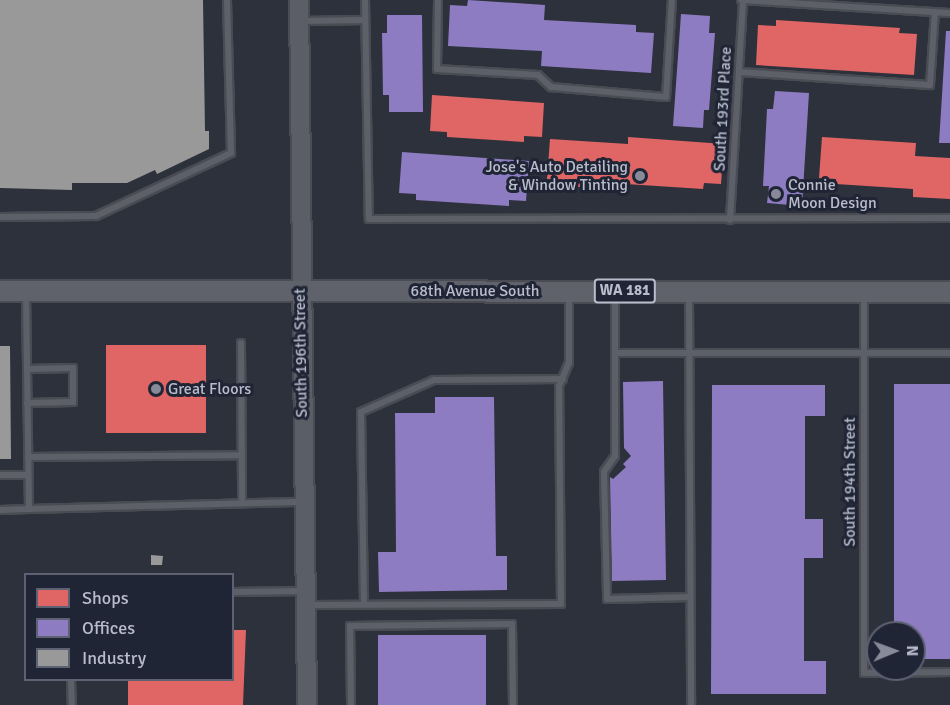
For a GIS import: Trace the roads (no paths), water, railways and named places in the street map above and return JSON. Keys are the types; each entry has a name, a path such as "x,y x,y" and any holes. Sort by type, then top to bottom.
{"main road":[{"name":"South 196th Street","path":"299,0 300,291 307,705"},
{"name":"68th Avenue South","path":"0,291 950,292"}],"lane":[{"path":"0,216 96,216 231,153 227,0"},
{"path":"364,0 369,219 950,218"},
{"path":"438,0 437,69 538,75 551,87 666,97 672,0"},
{"path":"742,0 950,13"},
{"name":"South 193rd Place","path":"730,220 742,0"},
{"path":"739,72 930,85 935,12"},
{"path":"299,21 365,20"},
{"path":"26,291 28,509"},
{"path":"234,592 364,604 561,604 559,386 569,363 569,291"},
{"path":"615,291 615,456 604,472 607,599 690,597"},
{"path":"689,291 691,705"},
{"name":"South 194th Street","path":"864,292 864,673 950,672"},
{"path":"241,343 242,503"},
{"path":"615,353 950,353"},
{"path":"27,369 73,368 73,402 27,403"},
{"path":"364,604 361,412 434,380 563,379"},
{"path":"28,457 242,455"},
{"path":"0,475 28,475"},
{"path":"0,510 304,502"},
{"path":"351,705 350,626 512,624 513,705"},
{"path":"71,681 72,705"}],"place":[{"name":"Jose's Auto Detailing & Window Tinting","path":"640,176"},
{"name":"Connie Moon Design","path":"776,194"},
{"name":"Great Floors","path":"156,389"}]}
